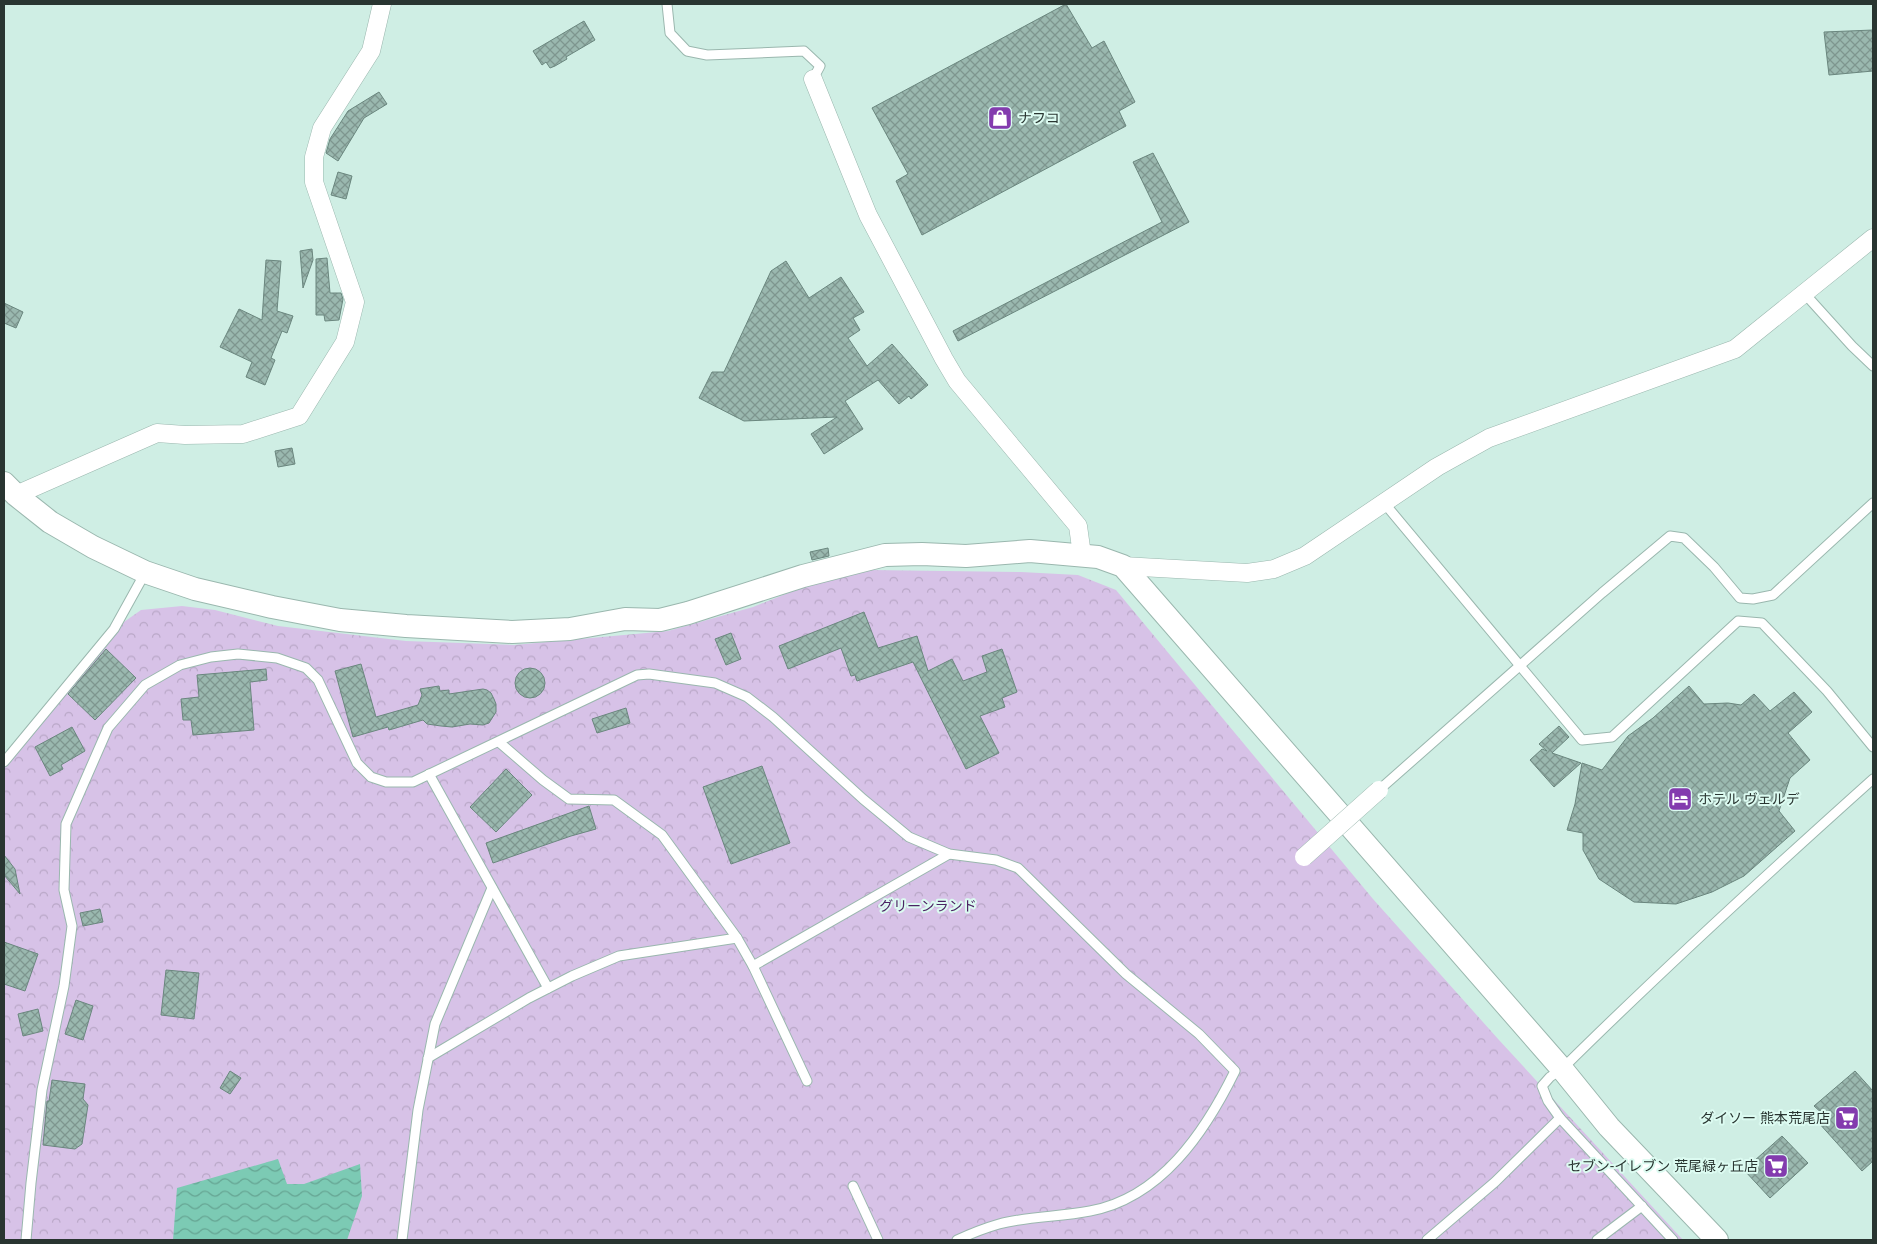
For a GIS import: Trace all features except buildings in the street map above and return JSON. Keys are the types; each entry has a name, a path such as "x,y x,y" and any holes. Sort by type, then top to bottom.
{"street":[{"path":"382,4 371,51 322,128 314,157 314,182 355,302 345,342 299,416 243,434 185,436 157,433 10,489 50,522 93,547 146,572 204,591 340,620 512,632 570,628 625,619 660,620 688,613 803,576 885,555 966,556 1030,551 1082,555 1110,560 1123,566 1247,573 1274,570 1305,556 1385,504 1437,467 1489,438 1735,349 1873,238"},
{"path":"813,79 868,215 944,358 957,381 1078,526 1082,555"},
{"path":"1123,566 1562,1069 1609,1126 1717,1240"},
{"path":"1304,857 1379,790"}],"lane":[{"path":"668,4 670,33 687,50 707,55 804,51 820,66 813,79"},
{"path":"1805,294 1852,346 1873,366"},
{"path":"1379,790 1670,536 1684,538 1714,567 1740,598 1753,599 1773,595 1873,503"},
{"path":"1385,504 1582,740 1612,737 1738,622 1762,623 1827,691 1873,746"},
{"path":"4,762 114,629 146,572"},
{"path":"26,1240 42,1090 64,986 72,926 64,890 66,824 108,728 146,685 180,665 211,657 238,654 277,658 306,668 318,680 357,763 372,777 386,782 413,782 637,675 649,674 716,683 747,697 774,717 863,799 909,837 949,854 996,860 1018,868 1126,974 1199,1034 1235,1072 1219,1104 1192,1142 1165,1172 1148,1186 1121,1202 1091,1211 1000,1224 957,1240"},
{"path":"499,742 543,780 569,799 614,800 662,835 738,938 807,1080"},
{"path":"429,774 548,988"},
{"path":"1673,1240 1560,1118 1548,1100 1542,1086 1550,1077 1562,1069 1704,931 1873,779"},
{"path":"753,966 949,854"},
{"path":"402,1240 418,1110 435,1024 492,888"},
{"path":"428,1058 548,988 619,956 738,938"},
{"path":"1427,1240 1495,1182 1560,1118"},
{"path":"853,1186 878,1240"},
{"path":"1597,1240 1642,1206"}],"green space":[{"name":"グリーンランド","path":"871,570 1021,572 1078,575 1116,590 1373,899 1499,1040 1683,1240 4,1240 4,762 114,629 141,610 182,606 215,610 278,626 406,641 514,645 668,631 753,607 818,581"}],"water":[{"path":"278,1159 287,1184 304,1184 360,1164 362,1196 347,1240 173,1240 177,1188"}],"place":[{"name":"ナフコ","path":"1000,118"},
{"name":"ホテル ヴェルデ","path":"1680,799"},
{"name":"ダイソー 熊本荒尾店","path":"1847,1118"},
{"name":"セブン-イレブン 荒尾緑ヶ丘店","path":"1776,1166"}]}
